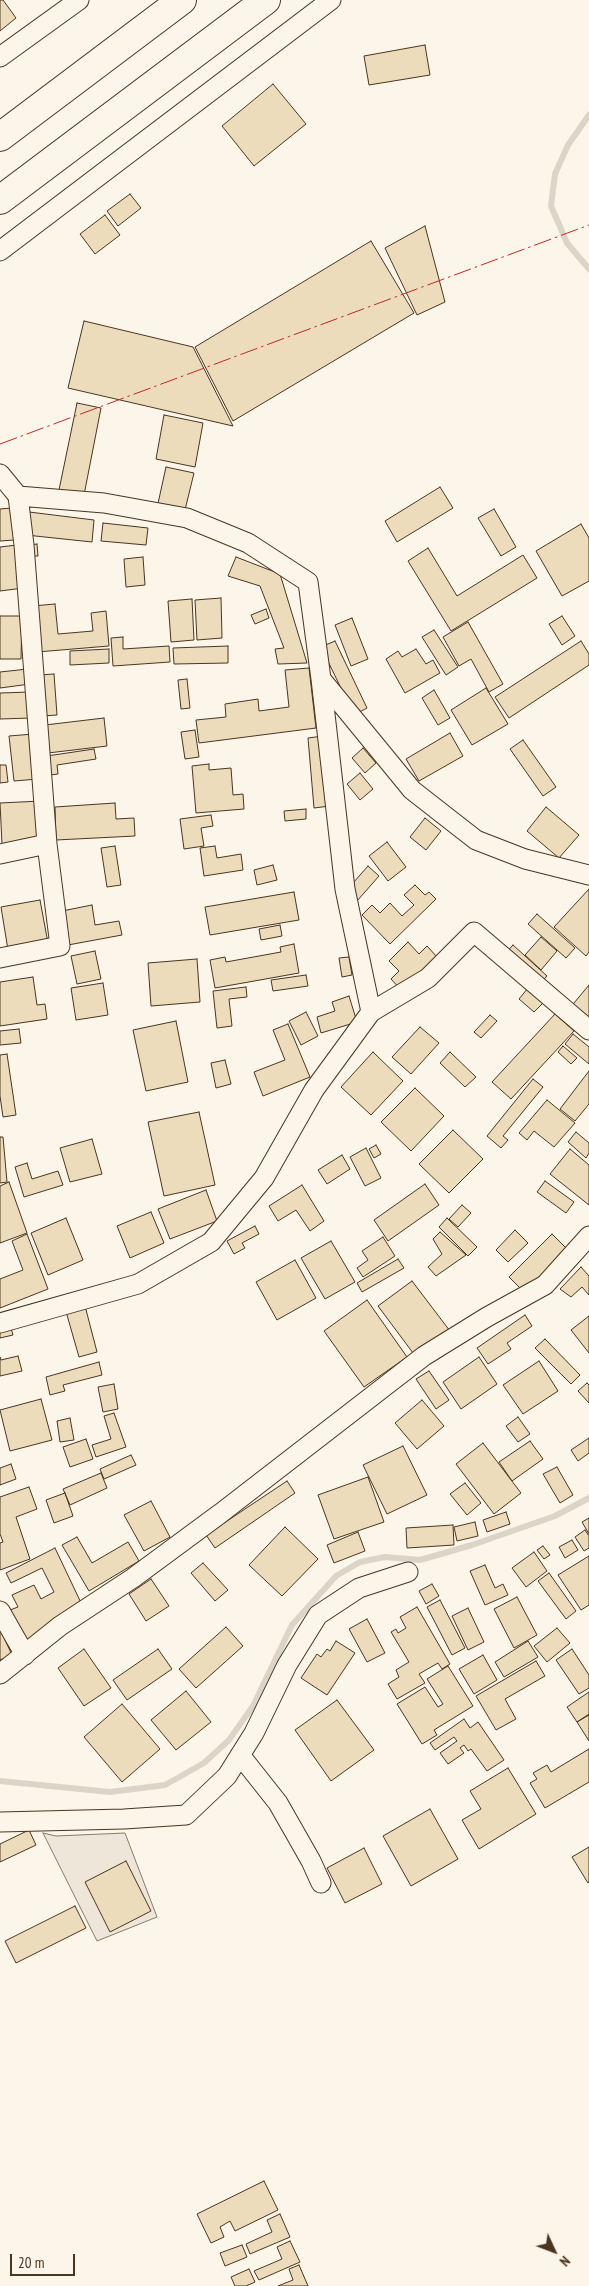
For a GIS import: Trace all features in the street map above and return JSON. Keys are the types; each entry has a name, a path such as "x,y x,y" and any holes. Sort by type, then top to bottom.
{"main road":[{"path":"0,137 182,0"},
{"path":"0,200 266,0"}],"street":[{"path":"0,57 79,0"},
{"path":"0,252 331,0"},
{"path":"0,474 18,496 24,545 47,844 60,946 0,958"},
{"path":"18,496 104,504 186,518 248,543 308,582 345,889 371,1012"},
{"path":"321,679 412,790 476,840 525,859 589,875"},
{"path":"0,854 47,844"},
{"path":"0,1323 138,1284 212,1242 264,1178 314,1090 371,1012 428,978 474,932 589,1030"},
{"path":"0,1674 60,1626 133,1578 213,1519 424,1356 545,1285 589,1236"},
{"path":"0,1822 124,1819 186,1815 228,1776 254,1733 287,1666 318,1614 359,1588 408,1572"},
{"path":"0,1611 25,1655"},
{"path":"240,1756 278,1803 311,1861 321,1883"}],"shaded area":[{"path":"43,1833 56,1836 125,1833 157,1917 97,1941"}],"building":[{"path":"0,0 3,0 16,18 0,31"},
{"path":"425,45 430,75 369,85 364,56"},
{"path":"273,84 306,124 254,166 222,126"},
{"path":"130,194 141,208 118,226 107,211"},
{"path":"105,215 120,235 95,254 80,234"},
{"path":"425,226 445,302 417,315 385,248"},
{"path":"371,241 414,313 233,421 195,347"},
{"path":"84,321 193,347 233,426 68,388"},
{"path":"77,403 101,408 84,495 59,490"},
{"path":"164,415 203,423 195,467 156,459"},
{"path":"166,467 194,473 184,514 157,508"},
{"path":"440,487 453,508 397,542 385,521"},
{"path":"12,508 14,540 0,541 0,509"},
{"path":"494,509 516,547 501,556 478,518"},
{"path":"29,512 94,520 92,542 26,535"},
{"path":"103,523 148,528 146,545 101,541"},
{"path":"581,524 589,538 589,581 562,596 536,551"},
{"path":"37,544 38,556 30,556 30,545"},
{"path":"17,545 23,588 0,591 0,547"},
{"path":"428,548 457,596 523,555 537,578 451,631 408,561"},
{"path":"143,557 145,585 126,587 124,559"},
{"path":"236,557 280,574 307,663 278,664 275,649 284,648 260,586 228,576"},
{"path":"221,598 222,638 197,640 195,600"},
{"path":"192,599 194,640 171,642 168,601"},
{"path":"55,604 58,634 93,631 91,613 106,611 109,646 37,652 33,606"},
{"path":"266,609 269,618 255,624 251,615"},
{"path":"0,616 22,616 21,659 0,659"},
{"path":"562,616 575,636 562,645 549,624"},
{"path":"352,618 368,659 351,666 335,625"},
{"path":"468,622 503,684 489,692 471,659 459,666 443,637"},
{"path":"434,630 458,667 446,675 422,637"},
{"path":"123,637 123,649 169,646 170,662 113,666 111,638"},
{"path":"335,641 367,708 354,715 321,647"},
{"path":"581,641 589,654 589,665 509,718 495,697"},
{"path":"228,646 228,663 174,664 173,648"},
{"path":"109,649 109,663 70,665 70,651"},
{"path":"416,649 426,664 433,660 440,673 405,693 386,659 398,651 402,657"},
{"path":"309,668 316,728 199,743 196,720 226,717 225,704 258,699 259,711 289,707 285,670"},
{"path":"28,669 30,684 0,688 0,672"},
{"path":"54,674 57,715 42,716 39,675"},
{"path":"187,679 190,708 181,709 178,680"},
{"path":"486,688 508,724 472,745 451,710"},
{"path":"434,690 450,718 438,725 422,698"},
{"path":"30,692 31,718 0,719 0,693"},
{"path":"104,718 107,746 48,753 45,725"},
{"path":"195,730 199,757 185,759 181,732"},
{"path":"450,733 463,756 419,781 406,759"},
{"path":"34,734 38,779 14,781 9,736"},
{"path":"323,736 330,806 314,808 308,738"},
{"path":"523,740 556,787 543,796 510,749"},
{"path":"363,748 376,763 365,773 352,758"},
{"path":"94,749 96,759 57,765 58,774 50,775 47,756"},
{"path":"209,764 209,770 231,768 233,795 243,794 244,809 196,813 192,766"},
{"path":"0,765 6,765 8,782 0,783"},
{"path":"360,773 373,789 360,800 347,784"},
{"path":"41,801 43,842 2,844 0,803"},
{"path":"115,803 116,819 134,818 135,836 56,840 55,807"},
{"path":"546,807 579,835 559,858 527,831"},
{"path":"306,809 306,819 285,821 284,811"},
{"path":"211,815 213,826 201,828 204,846 184,849 180,819"},
{"path":"425,818 441,831 426,850 410,837"},
{"path":"387,842 406,867 388,881 369,856"},
{"path":"115,846 121,885 107,887 101,848"},
{"path":"215,846 217,858 241,854 243,870 204,876 200,848"},
{"path":"273,865 277,880 257,885 254,870"},
{"path":"368,866 379,876 357,901 346,891"},
{"path":"415,885 425,895 429,892 436,899 390,944 362,915 372,905 380,913 390,903 402,916 414,905 404,895"},
{"path":"589,889 589,952 586,956 554,927"},
{"path":"294,892 299,920 210,935 205,907"},
{"path":"40,900 48,943 8,950 1,907"},
{"path":"92,905 95,925 119,921 122,935 68,945 62,911"},
{"path":"537,914 575,948 566,958 528,924"},
{"path":"280,925 282,936 261,940 259,929"},
{"path":"541,937 557,951 541,970 525,955"},
{"path":"408,942 419,954 427,946 437,957 402,991 391,979 399,971 389,961"},
{"path":"294,944 299,973 215,988 210,960 225,957 226,962 281,952 280,947"},
{"path":"513,945 547,976 538,986 504,955"},
{"path":"95,951 101,979 77,984 71,956"},
{"path":"349,957 352,975 342,977 339,958"},
{"path":"197,959 200,1002 151,1006 148,963"},
{"path":"306,975 308,986 273,991 271,980"},
{"path":"33,977 37,1005 45,1004 47,1019 0,1026 0,982"},
{"path":"103,983 108,1015 76,1020 71,988"},
{"path":"589,985 589,1026 569,1009"},
{"path":"246,987 247,997 229,999 232,1026 217,1028 213,991"},
{"path":"528,988 544,1002 534,1012 519,999"},
{"path":"349,996 357,1022 321,1033 317,1017 335,1011 332,1002"},
{"path":"306,1012 318,1036 301,1045 289,1021"},
{"path":"555,1014 574,1031 511,1099 492,1082"},
{"path":"490,1015 497,1021 481,1038 474,1032"},
{"path":"176,1021 188,1082 146,1091 133,1030"},
{"path":"288,1024 310,1077 263,1096 254,1072 285,1060 273,1030"},
{"path":"420,1027 439,1043 411,1074 392,1057"},
{"path":"19,1029 21,1043 0,1045 0,1031"},
{"path":"573,1034 589,1047 589,1064 565,1044"},
{"path":"563,1046 577,1058 571,1064 558,1052"},
{"path":"373,1052 403,1081 371,1115 341,1087"},
{"path":"450,1052 476,1077 465,1087 440,1063"},
{"path":"7,1054 16,1115 3,1117 0,1096 0,1055"},
{"path":"225,1060 231,1084 216,1088 211,1063"},
{"path":"589,1071 589,1104 575,1121 560,1109"},
{"path":"533,1079 543,1087 503,1136 508,1140 501,1148 487,1136"},
{"path":"415,1088 444,1116 411,1151 381,1122"},
{"path":"547,1100 575,1123 554,1147 534,1131 527,1140 519,1133"},
{"path":"199,1112 215,1185 164,1196 148,1122"},
{"path":"453,1130 483,1159 449,1193 419,1164"},
{"path":"576,1132 589,1143 589,1153 586,1158 568,1142"},
{"path":"0,1137 3,1137 7,1182 0,1183"},
{"path":"92,1139 102,1174 70,1182 60,1148"},
{"path":"376,1145 381,1154 374,1158 369,1149"},
{"path":"366,1148 381,1178 365,1186 350,1157"},
{"path":"570,1149 589,1165 589,1205 550,1174"},
{"path":"342,1155 350,1169 327,1184 318,1170"},
{"path":"27,1163 32,1179 58,1171 63,1185 24,1197 15,1167"},
{"path":"545,1181 574,1202 566,1213 537,1192"},
{"path":"9,1182 27,1233 0,1243 0,1186"},
{"path":"425,1184 439,1205 388,1241 374,1220"},
{"path":"302,1185 324,1221 310,1231 296,1210 278,1221 269,1206"},
{"path":"206,1190 217,1221 170,1239 158,1209"},
{"path":"462,1205 471,1213 458,1227 449,1219"},
{"path":"151,1212 164,1243 130,1258 117,1226"},
{"path":"66,1218 83,1260 48,1275 31,1233"},
{"path":"447,1218 477,1247 468,1256 439,1227"},
{"path":"255,1226 259,1234 242,1243 245,1248 234,1254 227,1241"},
{"path":"515,1230 528,1243 508,1262 496,1250"},
{"path":"440,1232 466,1255 436,1276 428,1267 442,1254 433,1239"},
{"path":"27,1234 48,1289 0,1308 0,1279 23,1270 12,1241"},
{"path":"552,1234 568,1250 524,1292 509,1277"},
{"path":"383,1237 395,1256 363,1277 357,1268 368,1260 362,1251"},
{"path":"331,1241 355,1282 325,1299 301,1258"},
{"path":"398,1259 404,1268 362,1292 357,1283"},
{"path":"295,1260 316,1298 277,1320 256,1282"},
{"path":"581,1267 589,1276 589,1295 582,1287 571,1297 560,1289"},
{"path":"412,1281 450,1331 416,1357 378,1306"},
{"path":"367,1300 407,1357 364,1387 324,1331"},
{"path":"84,1302 97,1352 79,1357 65,1308"},
{"path":"525,1315 532,1326 507,1343 511,1349 488,1364 477,1348"},
{"path":"589,1316 589,1353 571,1330"},
{"path":"10,1325 13,1335 0,1338 0,1327"},
{"path":"545,1339 580,1375 571,1384 535,1348"},
{"path":"18,1356 22,1371 0,1376 0,1357 1,1360"},
{"path":"479,1357 497,1384 461,1409 443,1382"},
{"path":"539,1361 558,1391 523,1414 503,1385"},
{"path":"99,1362 102,1375 63,1385 65,1391 50,1395 46,1377"},
{"path":"429,1371 449,1400 436,1409 416,1379"},
{"path":"587,1383 589,1385 589,1403 578,1391"},
{"path":"114,1384 118,1409 103,1412 98,1387"},
{"path":"41,1399 52,1440 10,1451 0,1410"},
{"path":"422,1400 444,1426 417,1449 395,1423"},
{"path":"114,1413 126,1447 96,1457 92,1445 111,1439 104,1416"},
{"path":"518,1417 530,1434 518,1442 506,1426"},
{"path":"70,1418 74,1440 60,1442 57,1421"},
{"path":"589,1438 589,1453 578,1461 571,1450"},
{"path":"86,1439 93,1459 70,1467 63,1447"},
{"path":"530,1441 543,1459 512,1481 499,1462"},
{"path":"483,1443 521,1493 494,1514 456,1464"},
{"path":"403,1446 427,1495 387,1514 363,1465"},
{"path":"131,1455 136,1465 104,1479 100,1469"},
{"path":"11,1464 16,1479 0,1485 0,1468"},
{"path":"557,1467 573,1495 560,1503 543,1474"},
{"path":"101,1473 107,1488 70,1505 63,1489"},
{"path":"368,1477 384,1522 334,1539 318,1495"},
{"path":"287,1481 295,1493 215,1548 206,1535"},
{"path":"465,1483 481,1503 467,1515 450,1494"},
{"path":"29,1487 37,1509 16,1517 30,1559 0,1570 0,1543 3,1542 0,1534 0,1497"},
{"path":"65,1493 73,1516 54,1523 46,1500"},
{"path":"151,1501 170,1537 144,1551 124,1515"},
{"path":"506,1512 510,1524 487,1532 483,1520"},
{"path":"589,1518 589,1534 582,1522"},
{"path":"475,1522 478,1536 457,1541 454,1527"},
{"path":"453,1525 454,1545 407,1548 406,1528"},
{"path":"285,1527 318,1559 282,1596 249,1565"},
{"path":"585,1530 589,1536 589,1548 584,1551 575,1537"},
{"path":"358,1532 365,1551 334,1563 327,1545"},
{"path":"77,1537 92,1563 128,1542 139,1561 89,1591 62,1545"},
{"path":"572,1540 578,1550 565,1558 559,1547"},
{"path":"543,1546 550,1555 544,1559 537,1550"},
{"path":"55,1548 83,1607 26,1641 10,1610 18,1607 12,1595 34,1585 41,1599 54,1592 42,1568 11,1583 6,1573"},
{"path":"534,1552 547,1571 526,1587 512,1568"},
{"path":"589,1556 589,1605 581,1610 558,1575"},
{"path":"203,1563 228,1590 215,1601 191,1573"},
{"path":"485,1565 495,1588 503,1584 508,1595 485,1605 470,1571"},
{"path":"549,1573 576,1611 566,1619 538,1581"},
{"path":"151,1579 169,1606 146,1621 129,1594"},
{"path":"432,1584 439,1596 426,1604 419,1591"},
{"path":"517,1597 537,1635 514,1648 494,1609"},
{"path":"440,1600 465,1648 452,1655 427,1607"},
{"path":"417,1607 450,1664 442,1669 438,1663 419,1674 425,1683 397,1699 388,1684 399,1677 396,1670 409,1662 391,1632 396,1629 398,1633 406,1628 400,1617"},
{"path":"468,1608 484,1642 468,1650 452,1616"},
{"path":"367,1619 385,1653 367,1662 349,1629"},
{"path":"226,1627 243,1646 196,1688 179,1669"},
{"path":"557,1628 570,1643 547,1662 534,1646"},
{"path":"0,1629 12,1655 0,1660"},
{"path":"336,1641 355,1653 327,1695 301,1678 317,1654 321,1657 327,1649 330,1651"},
{"path":"528,1641 538,1657 504,1677 495,1662"},
{"path":"84,1649 111,1688 84,1706 58,1668"},
{"path":"158,1649 172,1669 127,1700 113,1680"},
{"path":"572,1649 589,1675 589,1688 579,1694 556,1660"},
{"path":"483,1655 497,1680 474,1694 459,1669"},
{"path":"536,1661 545,1676 505,1699 516,1719 496,1730 476,1696"},
{"path":"448,1666 473,1706 434,1730 437,1735 422,1744 397,1704 425,1687 438,1707 443,1704 427,1679"},
{"path":"186,1691 211,1722 176,1750 151,1720"},
{"path":"589,1692 589,1714 577,1722 567,1707"},
{"path":"337,1700 374,1750 331,1781 295,1730"},
{"path":"122,1704 160,1749 122,1782 84,1737"},
{"path":"589,1715 589,1741 577,1722"},
{"path":"464,1719 470,1728 478,1722 504,1760 487,1771 471,1749 468,1751 464,1745 460,1748 464,1753 448,1764 440,1753 457,1741 454,1737 435,1750 430,1743"},
{"path":"589,1749 589,1782 545,1808 530,1783 537,1779 533,1773 547,1765 551,1772"},
{"path":"508,1768 536,1814 479,1849 462,1820 481,1809 470,1791"},
{"path":"430,1809 458,1859 411,1886 383,1836"},
{"path":"29,1830 36,1845 0,1862 0,1844"},
{"path":"589,1847 589,1882 588,1883 572,1857"},
{"path":"364,1848 382,1884 345,1903 327,1868"},
{"path":"126,1861 151,1911 110,1932 85,1882"},
{"path":"75,1906 86,1928 16,1963 5,1941"},
{"path":"264,2181 278,2210 235,2231 230,2221 220,2227 224,2237 211,2243 197,2214"},
{"path":"280,2214 290,2237 250,2254 246,2244 272,2232 267,2220"},
{"path":"290,2241 300,2262 259,2280 254,2271 282,2259 277,2247"},
{"path":"242,2245 247,2257 225,2266 220,2253"},
{"path":"299,2265 308,2286 278,2286 293,2280 289,2269"},
{"path":"249,2269 255,2282 246,2286 235,2286 231,2277"}],"waterway":[{"path":"589,115 568,145 555,174 551,206 567,243 589,269"},
{"path":"0,1781 110,1792 165,1785 204,1763 229,1740 253,1706 292,1625 336,1576 360,1562 385,1557 420,1560 472,1545 555,1516 589,1498"}],"power":[{"path":"0,444 589,225"}]}
